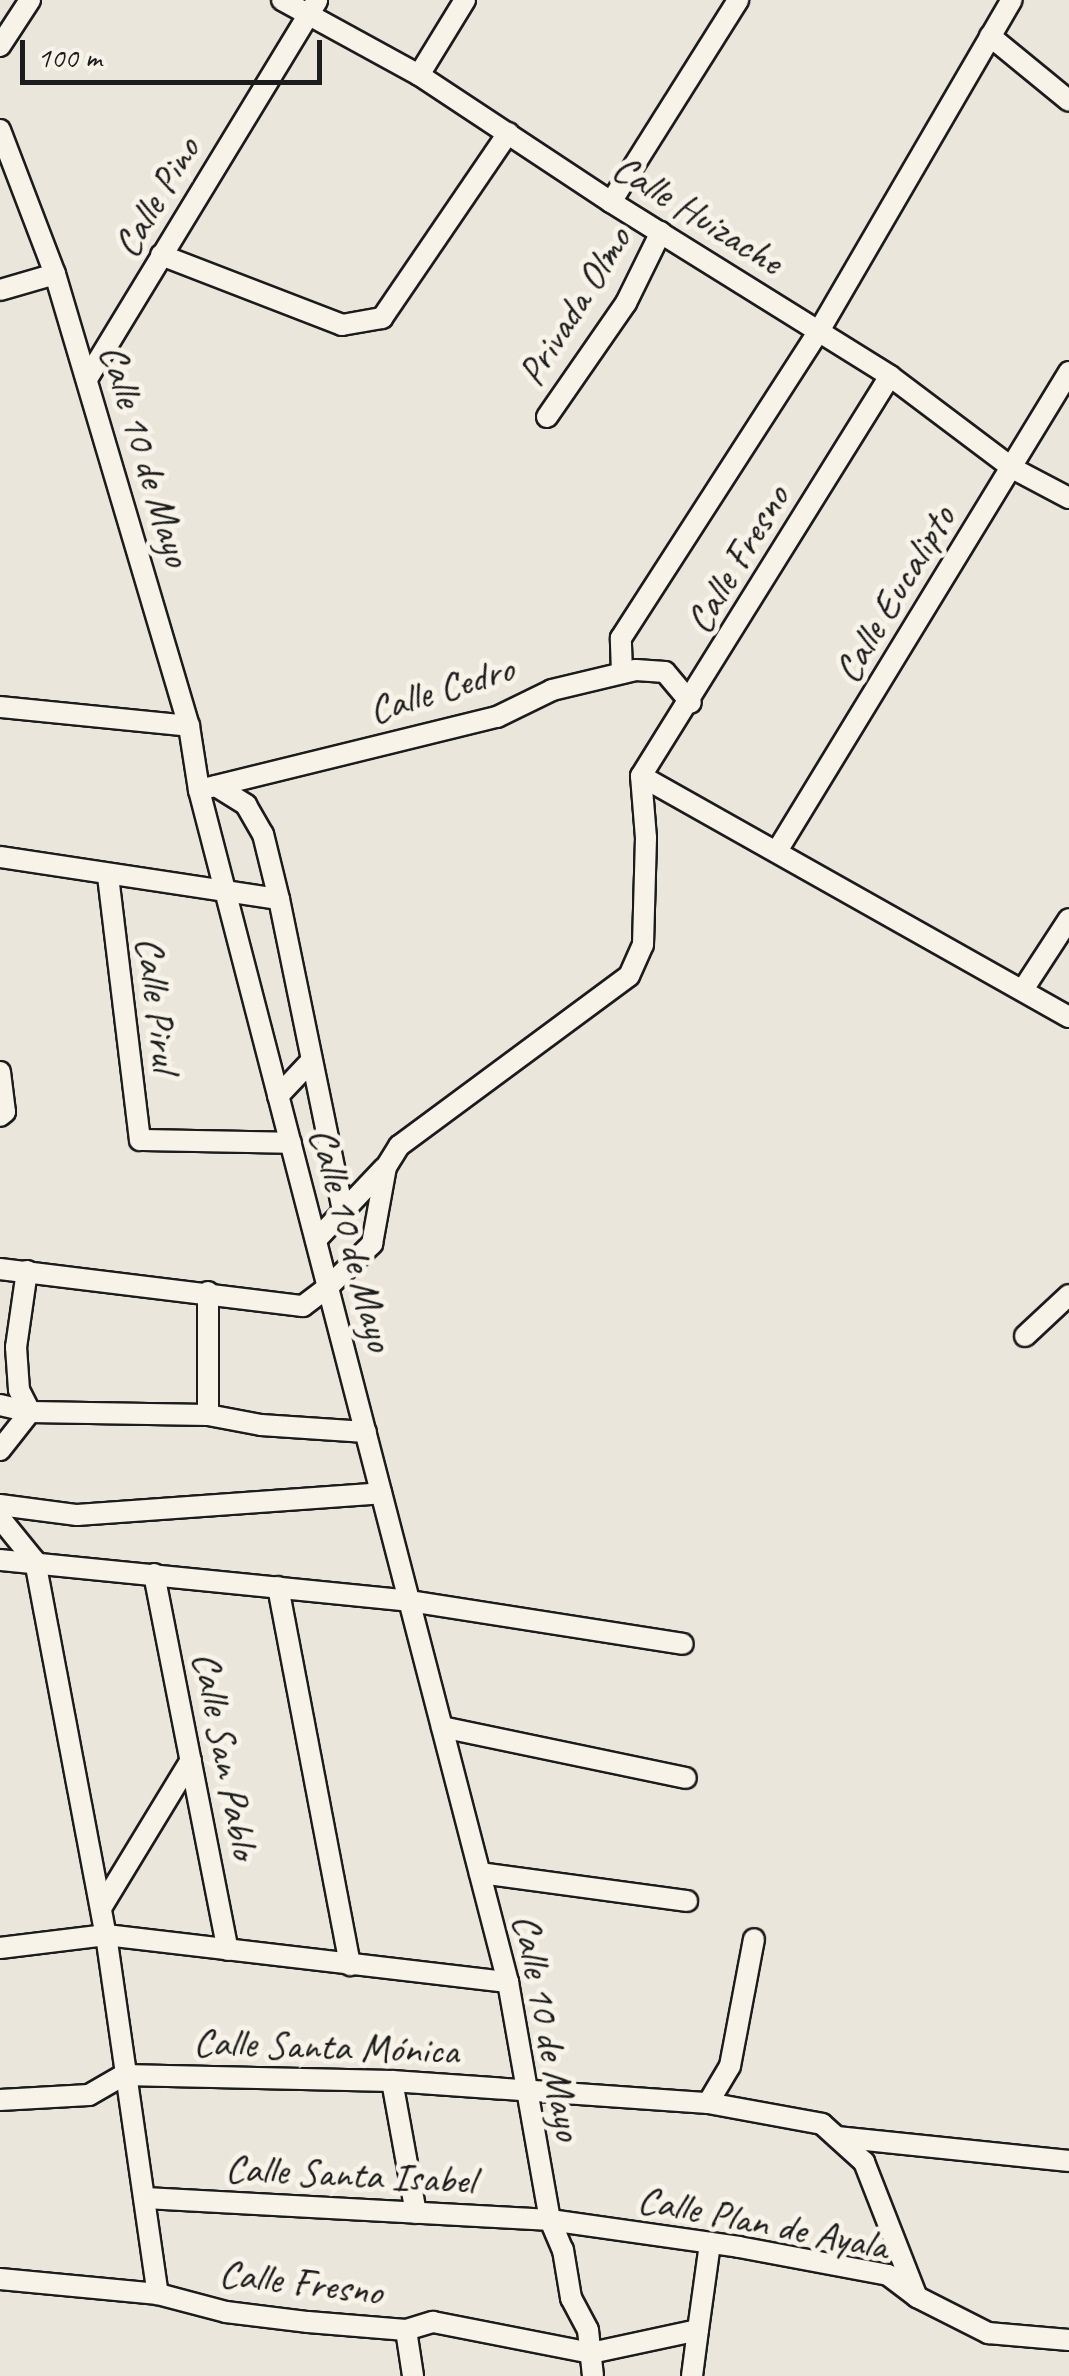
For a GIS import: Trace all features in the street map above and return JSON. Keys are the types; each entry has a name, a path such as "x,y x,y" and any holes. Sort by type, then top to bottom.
{"street":[{"path":"0,46 30,0"},
{"name":"Calle Huizache","path":"282,0 312,9 419,74 611,202 890,376 1012,468 1069,498"},
{"path":"419,74 465,0"},
{"path":"611,202 738,0"},
{"path":"622,673 620,638 819,332 1012,0"},
{"name":"Calle Pino","path":"87,379 312,9"},
{"path":"990,36 1069,100"},
{"name":"Calle 10 de Mayo","path":"0,130 55,274 208,788 226,891 508,1982 550,2220 563,2250 571,2298 588,2330 593,2376"},
{"path":"161,255 342,325 382,318 508,133"},
{"name":"Privada Olmo","path":"547,417 626,303 661,232"},
{"path":"0,290 55,274"},
{"name":"Calle Eucalipto","path":"777,851 1069,372"},
{"name":"Calle Fresno","path":"641,776 691,702 890,376"},
{"name":"Calle Cedro","path":"208,788 497,717 552,690 622,673 664,672 691,702"},
{"path":"0,707 190,726"},
{"path":"641,776 1069,1016"},
{"path":"316,1240 400,1146 629,976 643,946 646,838 641,776"},
{"path":"208,788 246,806 264,834 343,1211"},
{"path":"0,857 279,899"},
{"name":"Calle Pirul","path":"108,876 140,1140 291,1144"},
{"path":"1024,988 1069,919"},
{"path":"278,1096 310,1060"},
{"path":"0,1072 5,1112 0,1116"},
{"path":"0,1270 27,1270 302,1306 328,1287 372,1244 386,1166"},
{"path":"27,1270 16,1347 19,1390 30,1412"},
{"path":"208,1292 208,1415"},
{"path":"1025,1336 1069,1295"},
{"path":"0,1406 30,1412 208,1415 261,1425 366,1432"},
{"path":"0,1450 30,1412"},
{"path":"0,1505 77,1515 382,1494"},
{"path":"0,1518 35,1561 106,1936 158,2294"},
{"path":"0,1560 409,1601 683,1644"},
{"name":"Calle San Pablo","path":"154,1574 228,1950"},
{"path":"278,1587 350,1965"},
{"path":"442,1727 686,1778"},
{"path":"101,1908 191,1760"},
{"path":"480,1873 687,1901"},
{"path":"0,1948 106,1936 508,1982"},
{"path":"708,2103 730,2066 754,1939"},
{"path":"0,2100 88,2095 124,2076"},
{"name":"Calle Santa Mónica","path":"124,2076 392,2081 708,2103 822,2124 836,2137"},
{"path":"392,2081 416,2213"},
{"path":"836,2137 1069,2160"},
{"path":"836,2137 864,2162 917,2298"},
{"name":"Calle Santa Isabel","path":"146,2198 550,2220"},
{"name":"Calle Plan de Ayala","path":"550,2220 872,2270 888,2274 917,2298 988,2332 1069,2340"},
{"path":"692,2376 710,2243"},
{"name":"Calle Fresno","path":"0,2279 158,2294 226,2312 406,2330 433,2322 591,2353"},
{"path":"406,2330 413,2376"},
{"path":"591,2353 698,2330"}]}
